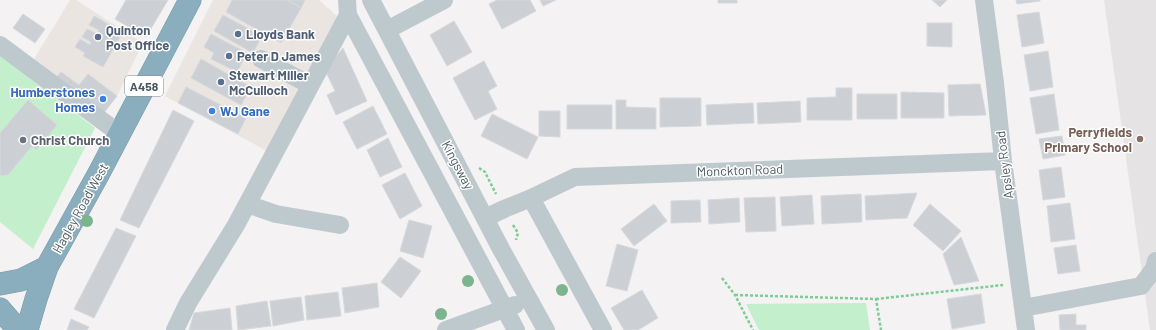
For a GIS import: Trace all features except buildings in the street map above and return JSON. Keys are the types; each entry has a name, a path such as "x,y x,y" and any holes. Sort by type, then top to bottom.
{"highway":[{"name":"Hagley Road West","path":"27,330 47,267 120,134 190,0"},
{"name":"Hagley Road West","path":"0,284 21,280 47,267"},
{"path":"0,309 13,324 16,330"}],"street":[{"name":"Kingsway","path":"371,0 501,249 546,330"},
{"path":"387,30 444,0"},
{"name":"Apsley Road","path":"984,0 1003,161 1026,330"},
{"path":"175,330 188,303 247,204 310,85 348,7"},
{"name":"Kingsway","path":"348,7 516,330"},
{"path":"0,45 120,134"},
{"path":"262,60 310,85"},
{"name":"Monckton Road","path":"485,218 532,198 575,177 1003,161"},
{"path":"532,198 603,330"},
{"path":"247,204 276,214 340,225"},
{"path":"1023,308 1141,286 1154,269 1156,261"},
{"path":"446,330 505,310 529,299"}],"path":[{"path":"510,220 518,233 515,241"},
{"path":"722,278 735,295 754,330"},
{"path":"735,295 876,299 1020,284"},
{"path":"876,299 881,330"}],"shaded area":[{"path":"70,0 76,0 143,43 117,96 103,114 34,59"},
{"path":"213,0 319,0 338,17 267,151 165,96"},
{"name":"Perryfields Primary School","path":"1104,0 1156,0 1156,330 1150,330"}],"green space":[{"path":"0,55 95,128 33,249 0,222"},
{"path":"866,303 870,330 759,330 746,304"}],"place":[{"name":"Lloyds Bank","path":"238,34"},
{"name":"Quinton Post Office","path":"98,37"},
{"name":"Peter D James","path":"229,56"},
{"name":"Stewart Miller McCulloch","path":"221,82"},
{"name":"Humberstones Homes","path":"103,99"},
{"name":"WJ Gane","path":"212,111"},
{"name":"Perryfields Primary School","path":"1140,139"},
{"name":"Christ Church","path":"23,140"}]}
